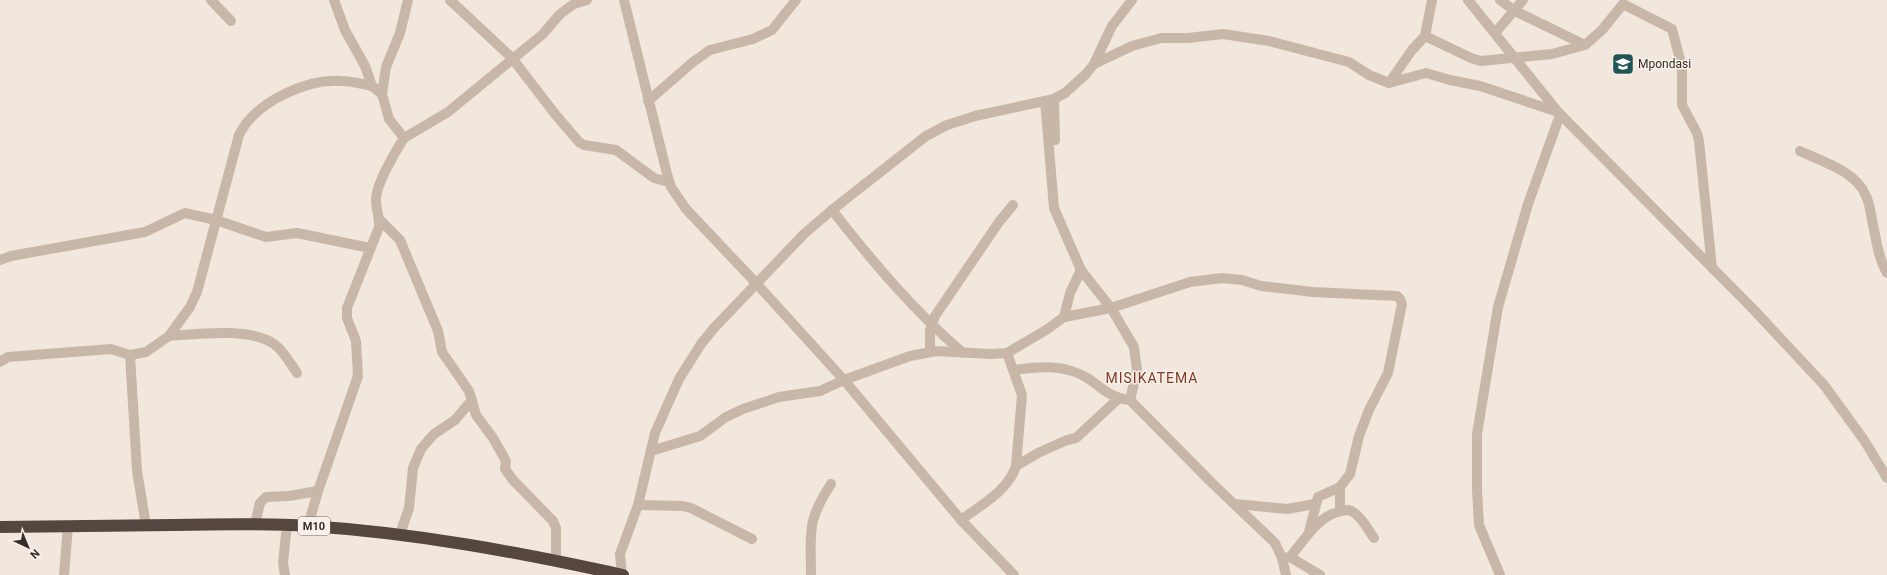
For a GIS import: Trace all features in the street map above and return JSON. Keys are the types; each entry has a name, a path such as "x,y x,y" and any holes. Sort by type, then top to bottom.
{"highway":[{"name":"M10","path":"0,527 255,524 308,526 400,534 455,541 556,560 622,575"}],"street":[{"path":"211,0 231,21"},
{"path":"334,0 345,30 365,66 372,86"},
{"path":"404,138 390,119 382,94 386,67 400,33 408,0"},
{"path":"450,0 512,58 579,142 584,145 616,150 654,178 669,182"},
{"path":"308,526 318,491 358,376 356,341 347,318 347,308 377,232 380,220 376,200 378,188 404,138 448,112 543,34 564,11 586,0"},
{"path":"624,0 669,182 686,208 844,380 961,520 1014,575"},
{"path":"648,101 693,62 710,50 753,40 772,30 796,0"},
{"path":"622,575 620,554 638,505 655,433 667,404 690,360 701,344 756,283 832,210 915,144 937,129 975,116 1049,100 1073,86 1094,64 1112,26 1132,0"},
{"path":"1389,83 1412,50 1425,36 1432,0"},
{"path":"1468,0 1559,114 1754,310 1824,385 1864,440 1887,478"},
{"path":"1500,0 1515,11 1585,45"},
{"path":"1495,33 1523,0"},
{"path":"1425,36 1471,58 1481,61 1552,54 1585,45 1602,30 1623,4 1668,26 1674,32 1682,67 1682,105 1697,133 1699,142 1712,268"},
{"path":"1094,64 1132,46 1161,38 1188,38 1223,34 1269,41 1349,62 1369,75 1389,83 1426,72 1450,80 1480,86 1559,114"},
{"path":"0,362 8,357 111,349 130,355 146,352 169,336 190,307 197,292 239,135 250,118 279,97 304,86 318,82 342,81 372,86 382,94"},
{"path":"1049,100 1052,172 1051,186 1054,208 1081,270 1111,308 1134,347 1137,370 1130,400"},
{"path":"1500,575 1479,525 1477,490 1477,434 1498,308 1528,204 1559,114"},
{"path":"1800,151 1838,168 1856,181 1861,187 1867,198 1880,260 1887,273"},
{"path":"930,352 929,334 931,324 939,309 998,222 1013,205"},
{"path":"832,210 883,274 931,324 963,353"},
{"path":"0,260 11,256 145,232 186,213 216,220 266,237 297,233 370,248"},
{"path":"380,220 400,240 438,331 442,352 469,391 478,419 503,454 506,460 506,469 513,480 553,521 556,528 556,560"},
{"path":"1064,317 1070,292 1081,270"},
{"path":"651,451 693,439 726,417 743,409 775,398 820,391 844,380 910,356 930,352 1007,353 1046,330 1064,317 1111,308 1190,282 1222,278 1242,280 1261,286 1312,292 1397,296 1400,298 1402,304 1388,373 1369,410 1359,436 1350,474 1340,487 1320,494 1315,504 1309,532"},
{"path":"169,336 214,333 240,334 263,339 274,344 283,352 296,373"},
{"path":"961,520 995,495 1007,484 1013,475 1016,466 1022,395 1007,353"},
{"path":"130,355 137,471 146,525"},
{"path":"1014,370 1043,366 1079,373 1118,399 1130,400 1275,543 1286,557 1320,575"},
{"path":"1016,466 1038,453 1067,440 1076,438 1118,399"},
{"path":"400,534 409,508 413,468 421,449 434,434 455,420 472,400"},
{"path":"811,575 810,529 816,508 831,484"},
{"path":"1340,487 1340,511"},
{"path":"255,524 260,503 266,497 289,496 318,491"},
{"path":"1235,504 1286,509 1315,504"},
{"path":"638,505 683,506 691,508 752,539"},
{"path":"1286,575 1286,557 1303,542 1309,532 1324,518 1340,511 1351,510 1355,513 1374,538"},
{"path":"285,575 283,563 287,525"},
{"path":"64,575 68,526"}],"place":[{"name":"Mpondasi","path":"1623,64"}],"district":[{"name":"MISIKATEMA","path":"1152,378"}]}
